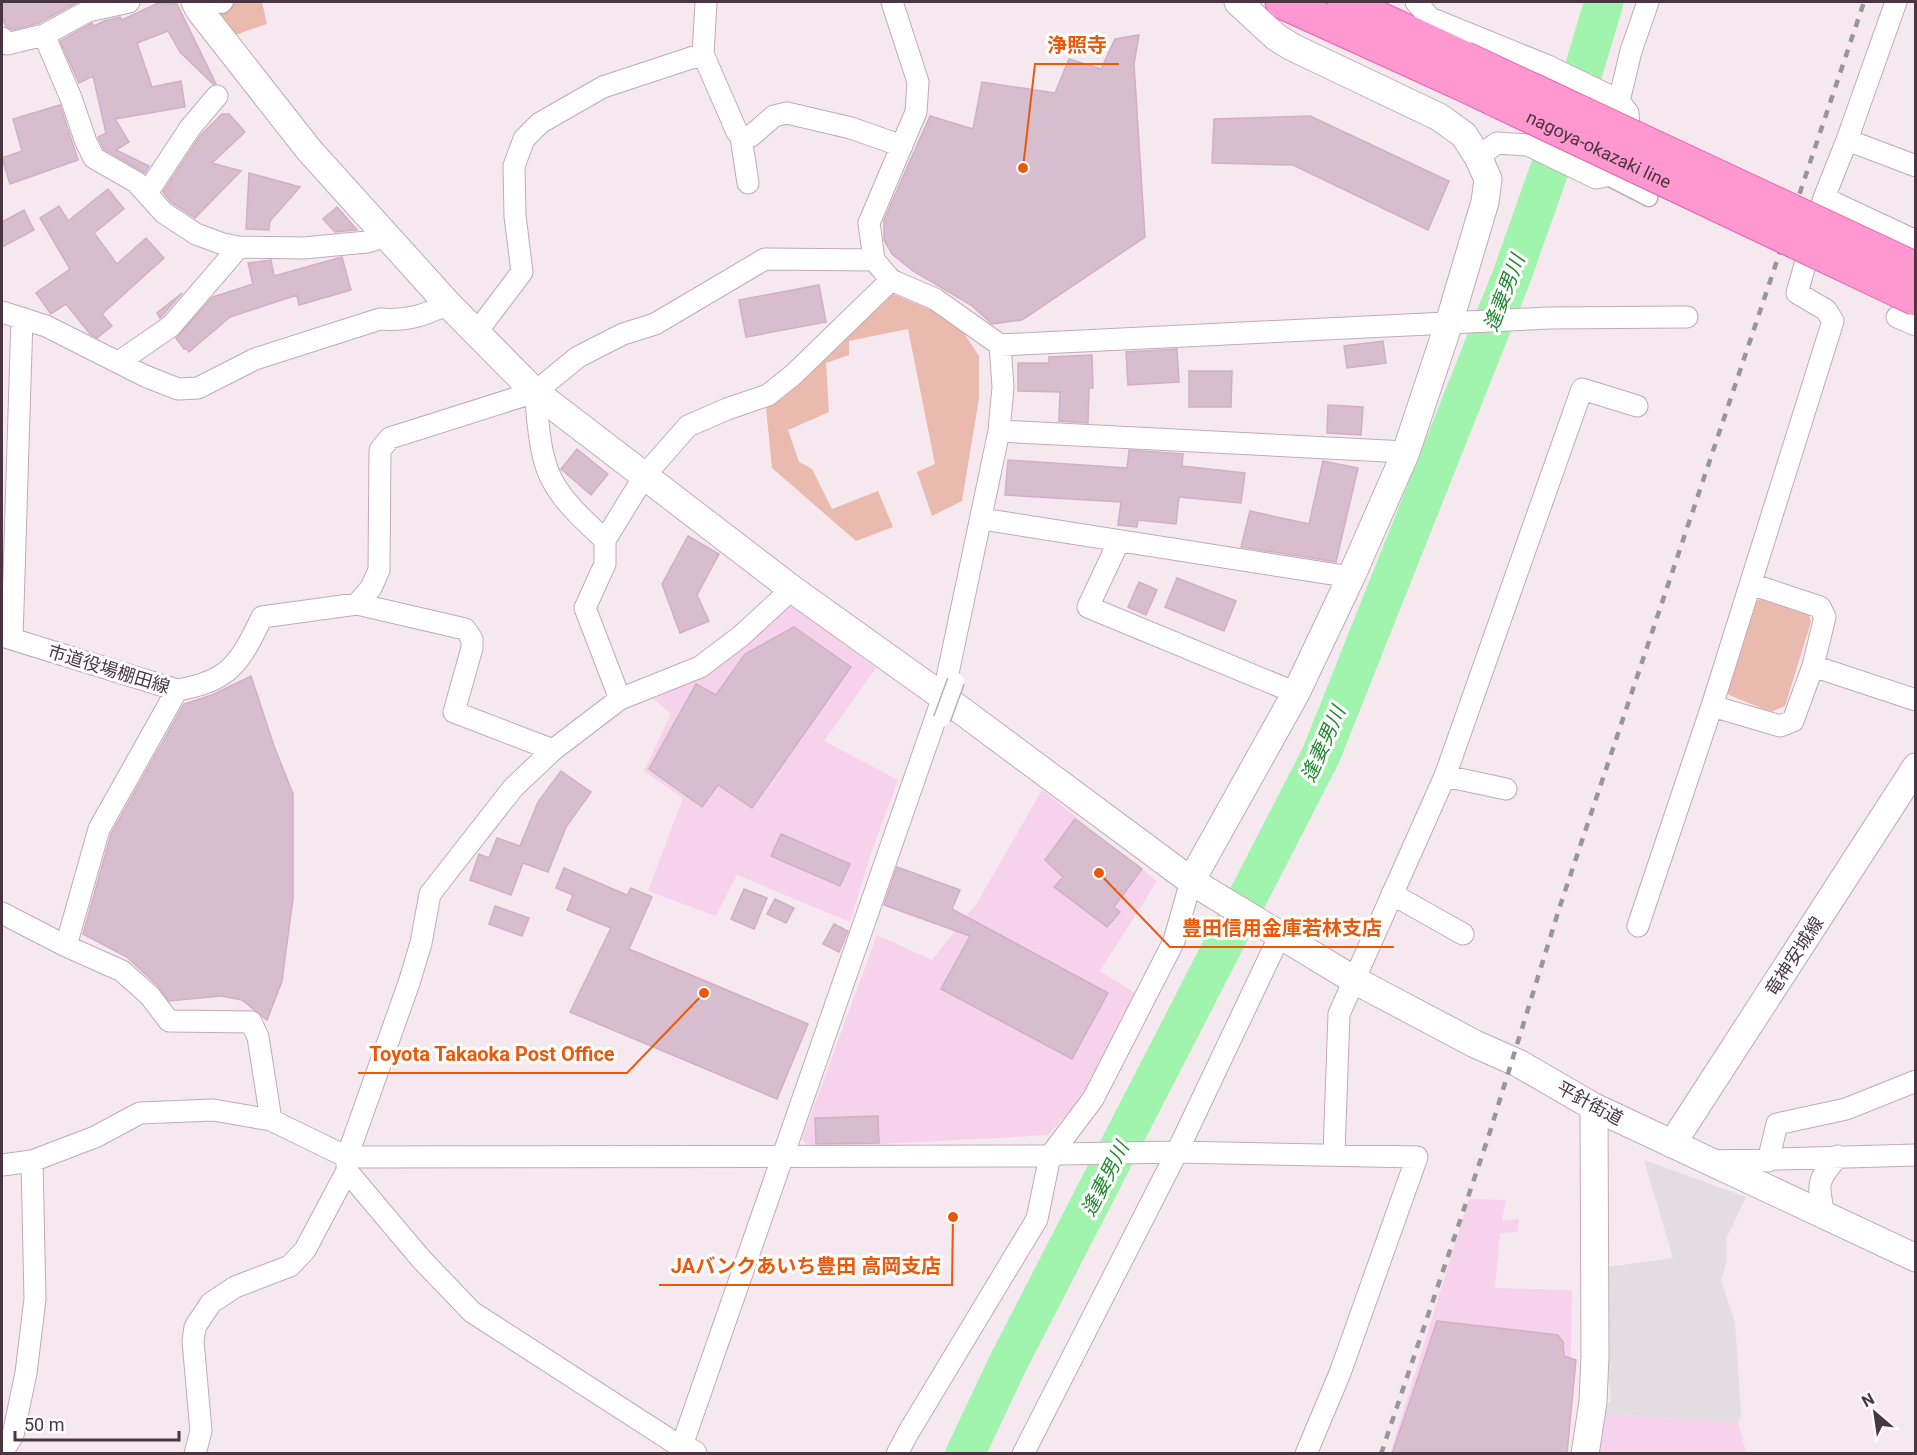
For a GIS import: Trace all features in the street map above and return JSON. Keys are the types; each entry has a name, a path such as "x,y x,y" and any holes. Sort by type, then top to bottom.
{"main road":[{"name":"nagoya-okazaki line","path":"1282,2 1462,70 1916,269"},
{"name":"nagoya-okazaki line","path":"1344,2 1462,70 1909,314"}],"street":[{"path":"2,38 7,44 45,35 88,11 129,2"},
{"name":"平針街道","path":"195,2 309,150 448,304 535,392 792,589 947,699 1197,885 1356,981 1475,1044 1518,1063 1594,1107 1916,1258"},
{"path":"219,2 222,5 225,2"},
{"path":"706,2 703,54 741,137 748,183"},
{"path":"892,2 918,82 916,112 869,223 874,260 891,279 935,299 1000,345 1548,318 1687,317"},
{"path":"897,1454 1037,1219 1055,1155 1094,1099 1174,941 1197,885 1296,693 1351,577 1406,452 1449,323 1485,202 1488,179 1464,135 1439,117 1292,47 1276,37 1238,2"},
{"path":"1416,2 1430,18 1548,66 1614,99 1628,113 1629,127 1614,171 1601,177"},
{"path":"1614,99 1648,2"},
{"path":"1638,926 1712,706 1833,321 1826,309 1797,292 1824,198 1896,2"},
{"path":"45,35 94,158 136,182 164,213 196,234 239,247 304,248 367,242 387,236"},
{"path":"476,333 522,272 515,216 514,166 524,139 540,123 603,87 703,54"},
{"path":"147,193 190,128 217,96"},
{"path":"741,137 751,136 774,116 787,113 851,128 902,146"},
{"path":"1847,140 1916,166"},
{"path":"1478,157 1497,143 1528,145 1649,198"},
{"path":"1824,198 1916,241"},
{"path":"119,362 171,326 239,247"},
{"path":"553,750 454,712 472,648 472,639 465,629 357,603 371,588 379,570 380,450 390,438 535,392 578,357 623,334 655,324 765,259 874,260"},
{"path":"620,699 585,608 605,564 604,540 645,475 688,426 768,395 793,375 891,279"},
{"path":"2,312 46,326 178,389 198,388 255,359 380,319 401,320 428,314 448,304"},
{"path":"7,637 10,450 22,318"},
{"path":"2,1165 32,1161 95,1137 140,1113 213,1110 271,1120 347,1164 422,1260 472,1311 684,1451 783,1156 947,699 999,431 1003,387 1000,345"},
{"path":"1334,1154 1339,1014 1356,981 1444,776 1582,389 1637,406"},
{"path":"535,392 542,447 552,479 577,514 604,540"},
{"path":"999,431 1406,452"},
{"path":"982,519 1351,577"},
{"path":"1119,542 1088,608 1296,693"},
{"path":"1712,706 1780,726 1793,721 1813,666 1825,617 1820,607 1750,584"},
{"path":"195,1454 201,1431 193,1341 195,1327 211,1303 235,1287 290,1266 305,1250 347,1164 421,943 430,894 513,788 553,750 620,699 700,667 741,636 792,589"},
{"name":"市道役場棚田線","path":"7,637 177,690 200,687 225,674 242,655 262,617 357,603"},
{"path":"1813,666 1916,700"},
{"path":"66,946 99,829 177,690"},
{"name":"竜神安城線","path":"1672,1144 1916,767"},
{"path":"1444,776 1506,789"},
{"path":"1392,894 1463,934"},
{"path":"2,913 66,946 122,971 150,996 169,1021 251,1022 258,1037 271,1120"},
{"path":"1023,1454 1277,933"},
{"path":"1768,1161 1777,1124 1846,1109 1916,1082"},
{"path":"1585,1454 1593,1402 1595,1356 1594,1107"},
{"path":"347,1164 1171,1152 1417,1157 1340,1373 1306,1454"},
{"path":"1710,1161 1916,1155"},
{"path":"1824,1215 1818,1192 1822,1178 1839,1156"},
{"path":"2,1453 13,1435 18,1414 26,1373 35,1299 32,1161"}],"shaded area":[{"path":"210,2 262,2 267,24 232,36"},
{"path":"882,289 956,321 979,356 979,398 962,501 932,516 917,472 935,464 908,329 849,341 849,355 826,363 829,412 788,430 799,462 812,469 832,509 878,491 893,527 856,541 772,468 766,408"},
{"path":"1764,597 1808,612 1811,622 1785,706 1771,712 1729,695 1726,691 1757,601"},
{"path":"791,604 876,668 824,741 898,780 871,853 850,922 737,875 716,916 648,891 683,798 644,771 671,714 654,699 698,677"},
{"path":"1042,790 1157,881 1100,971 1138,995 1080,1099 1048,1135 810,1148 802,1139 877,935 932,960 977,903"},
{"path":"1644,1160 1746,1197 1726,1239 1727,1260 1721,1281 1735,1323 1741,1416 1738,1423 1596,1413 1611,1401 1608,1372 1607,1267 1673,1258"},
{"path":"1469,1199 1506,1200 1502,1221 1519,1219 1518,1232 1500,1233 1495,1288 1572,1290 1570,1409 1562,1453 1390,1454"},
{"path":"1596,1413 1738,1423 1746,1453 1591,1454"}],"building":[{"path":"2,2 78,2 39,23 12,30 6,26 2,18"},
{"path":"158,3 177,4 216,84 213,84 180,52 168,31 137,43 152,87 181,81 185,107 115,119 129,142 116,150 149,166 145,173 104,149 98,137 106,133 93,76 79,83 60,41 92,23 94,26 120,17 122,20"},
{"path":"1139,35 1134,64 1145,237 1022,320 992,324 971,305 913,271 892,254 884,240 884,220 930,116 973,129 982,82 1055,93 1069,59 1101,69 1115,39"},
{"path":"60,105 78,160 10,184 2,158 22,151 13,119"},
{"path":"222,114 229,114 245,132 212,163 241,171 195,218 172,203 163,192 200,136"},
{"path":"1310,116 1449,181 1428,230 1293,165 1212,163 1214,119"},
{"path":"249,173 300,187 270,221 269,230 246,229"},
{"path":"108,189 124,209 94,233 117,264 146,238 164,258 102,314 112,326 97,338 90,334 66,304 51,314 36,293 70,269 40,218 59,206 68,221"},
{"path":"337,207 357,230 335,232 323,219"},
{"path":"24,210 34,230 2,247 2,222"},
{"path":"342,257 351,290 299,305 297,295 230,317 189,352 176,338 213,297 253,284 248,263 271,260 274,276"},
{"path":"819,285 826,322 746,337 739,300"},
{"path":"182,293 162,316 160,318 157,313"},
{"path":"1383,341 1386,363 1347,368 1344,346"},
{"path":"1177,349 1179,382 1128,385 1126,352"},
{"path":"1092,355 1093,388 1089,388 1088,423 1059,421 1060,392 1018,391 1018,363 1049,363 1049,357"},
{"path":"1189,371 1232,371 1231,407 1189,407"},
{"path":"1328,405 1363,407 1361,435 1327,433"},
{"path":"577,449 608,474 591,495 561,469"},
{"path":"1129,450 1183,454 1182,466 1245,473 1241,503 1179,497 1176,524 1138,520 1137,527 1118,525 1121,502 1005,495 1008,460 1127,468"},
{"path":"1323,461 1358,468 1336,562 1241,547 1250,511 1309,524"},
{"path":"688,536 719,554 697,595 709,621 680,633 662,584"},
{"path":"1177,578 1236,601 1224,631 1165,607"},
{"path":"1139,582 1157,590 1146,615 1128,607"},
{"path":"794,627 851,667 752,808 718,785 702,807 649,769 696,684 716,695 745,654"},
{"path":"251,676 274,746 293,794 293,898 282,981 267,1020 242,1000 221,996 169,1001 159,987 127,957 83,934 111,834 184,704 212,695"},
{"path":"561,771 591,792 566,827 548,872 523,863 511,895 470,880 479,854 489,858 497,838 520,846 538,802"},
{"path":"1075,819 1142,869 1114,907 1120,912 1107,927 1054,887 1063,877 1045,860"},
{"path":"781,834 850,864 840,886 771,856"},
{"path":"897,867 960,890 952,909 1108,993 1072,1059 941,989 970,936 884,905"},
{"path":"564,868 627,895 631,888 652,897 629,949 808,1024 777,1099 570,1012 611,928 567,910 573,895 556,888"},
{"path":"744,889 767,898 754,929 731,919"},
{"path":"775,899 794,908 786,923 767,914"},
{"path":"495,906 529,918 522,936 489,924"},
{"path":"834,924 848,931 839,952 823,944"},
{"path":"878,1116 879,1143 816,1144 815,1118"},
{"path":"1437,1321 1558,1335 1563,1342 1564,1356 1576,1360 1567,1454 1392,1454"}],"waterway":[{"name":"逢妻男川","path":"965,1454 1008,1363 1321,755 1511,278 1579,86 1604,2"}],"railway":[{"path":"1381,1454 1488,1138 1560,906 1864,2"}],"place":[{"name":"浄照寺","path":"1023,168"},
{"name":"豊田信用金庫若林支店","path":"1099,873"},
{"name":"Toyota Takaoka Post Office","path":"704,993"},
{"name":"JAバンクあいち豊田 高岡支店","path":"953,1217"}]}
